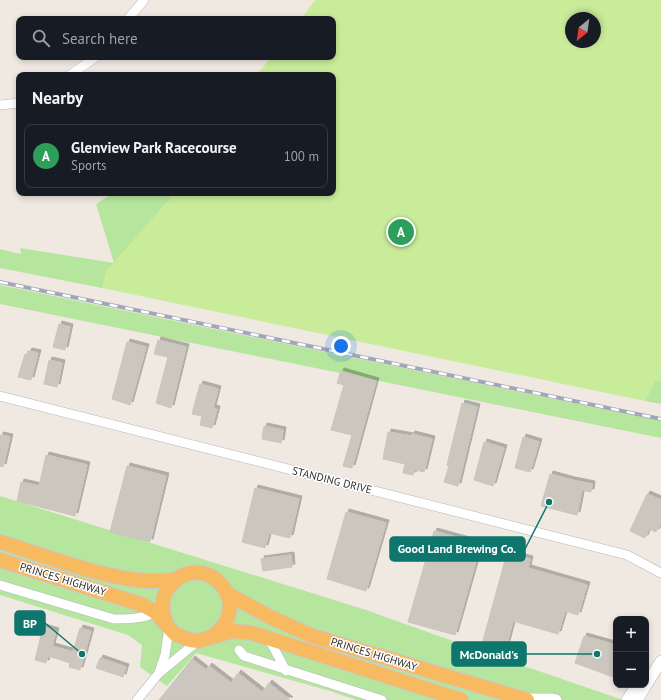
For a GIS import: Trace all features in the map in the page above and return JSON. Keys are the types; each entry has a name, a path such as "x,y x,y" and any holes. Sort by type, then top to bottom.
{"highway":[{"name":"PRINCES HIGHWAY","path":"0,542 87,569 120,577 149,581 174,580 191,573 209,575 217,579 223,586 228,594 230,603 230,613 227,622 221,630 213,636"},
{"name":"PRINCES HIGHWAY","path":"0,560 143,605 155,612 175,634 182,638 198,641 232,631 252,633 461,700"},
{"path":"168,626 162,612 162,600 174,580"},
{"name":"PRINCES HIGHWAY","path":"228,594 270,617 312,636 526,700"},
{"path":"465,682 498,700"}],"street":[{"path":"131,16 144,0"},
{"path":"74,72 92,60"},
{"path":"0,105 16,103"},
{"name":"STANDING DRIVE","path":"0,396 627,555 661,572"},
{"path":"0,585 114,619 139,617 155,612"},
{"path":"159,673 165,655 168,626"},
{"path":"269,639 286,671"},
{"path":"137,700 159,673 198,641"},
{"path":"239,650 244,656 286,671 382,700"},
{"path":"649,673 661,655"},
{"path":"649,674 661,661"},
{"path":"630,699 638,688"},
{"path":"645,688 646,700"},
{"path":"526,700 556,700"}],"green space":[{"path":"315,0 661,0 661,381 655,380 645,401 102,288 106,271 172,196 336,196 336,72 259,72 269,60 336,60 336,16 303,16"},
{"path":"108,196 294,196 103,285 102,288 0,268 0,249 21,254 20,248 114,263 96,204"},
{"path":"0,285 661,421 661,438 0,304"},
{"path":"655,380 661,381 661,404 645,401"},
{"path":"0,496 363,609 623,700 356,700 330,691 196,653 167,686 140,667 142,645 128,635 0,595"}],"building":[{"path":"59,324 70,327 65,350 53,347"},
{"path":"158,340 186,347 171,408 156,403 168,357 154,354"},
{"path":"127,342 146,347 130,405 112,399"},
{"path":"29,351 38,353 31,380 18,377 25,354 27,355"},
{"path":"49,360 62,363 57,387 44,384"},
{"path":"341,371 376,381 352,468 343,466 352,435 331,430 344,385 337,383"},
{"path":"200,384 218,389 213,408 217,409 212,428 200,425 202,416 192,414"},
{"path":"462,403 477,407 458,486 444,482 449,466 447,465"},
{"path":"264,426 283,430 281,443 262,439"},
{"path":"388,432 411,436 412,434 432,439 424,472 415,470 413,475 403,473 405,464 383,459"},
{"path":"0,435 10,437 3,467 0,466"},
{"path":"523,437 539,442 530,472 515,468"},
{"path":"484,442 504,448 493,486 474,480"},
{"path":"46,455 87,465 75,516 17,501 21,482 39,486"},
{"path":"127,466 166,476 150,542 110,532"},
{"path":"550,474 592,484 591,492 582,490 577,515 541,506"},
{"path":"255,488 299,499 290,538 269,533 265,548 242,542"},
{"path":"647,494 661,500 661,522 656,532 649,529 645,538 630,531"},
{"path":"346,512 386,523 366,591 327,579"},
{"path":"434,531 481,544 455,635 408,622"},
{"path":"507,553 530,559 528,568 587,585 578,615 565,611 558,634 513,621 505,651 482,644"},
{"path":"291,555 292,567 263,571 261,559"},
{"path":"43,627 56,631 52,646 73,652 80,628 91,631 80,670 69,667 70,663 48,656 46,663 35,660"},
{"path":"584,636 613,644 613,677 575,663"},
{"path":"100,658 126,667 123,677 96,668"},
{"path":"192,659 206,670 209,666 231,683 238,673 262,692 269,683 290,700 159,700"}],"railway":[{"path":"0,282 661,419"}],"place":[{"name":"Glenview Park Racecourse","path":"401,232"},
{"name":"Good Land Brewing Co.","path":"549,502"},
{"name":"BP","path":"82,654"},
{"name":"McDonald's","path":"597,654"}]}
